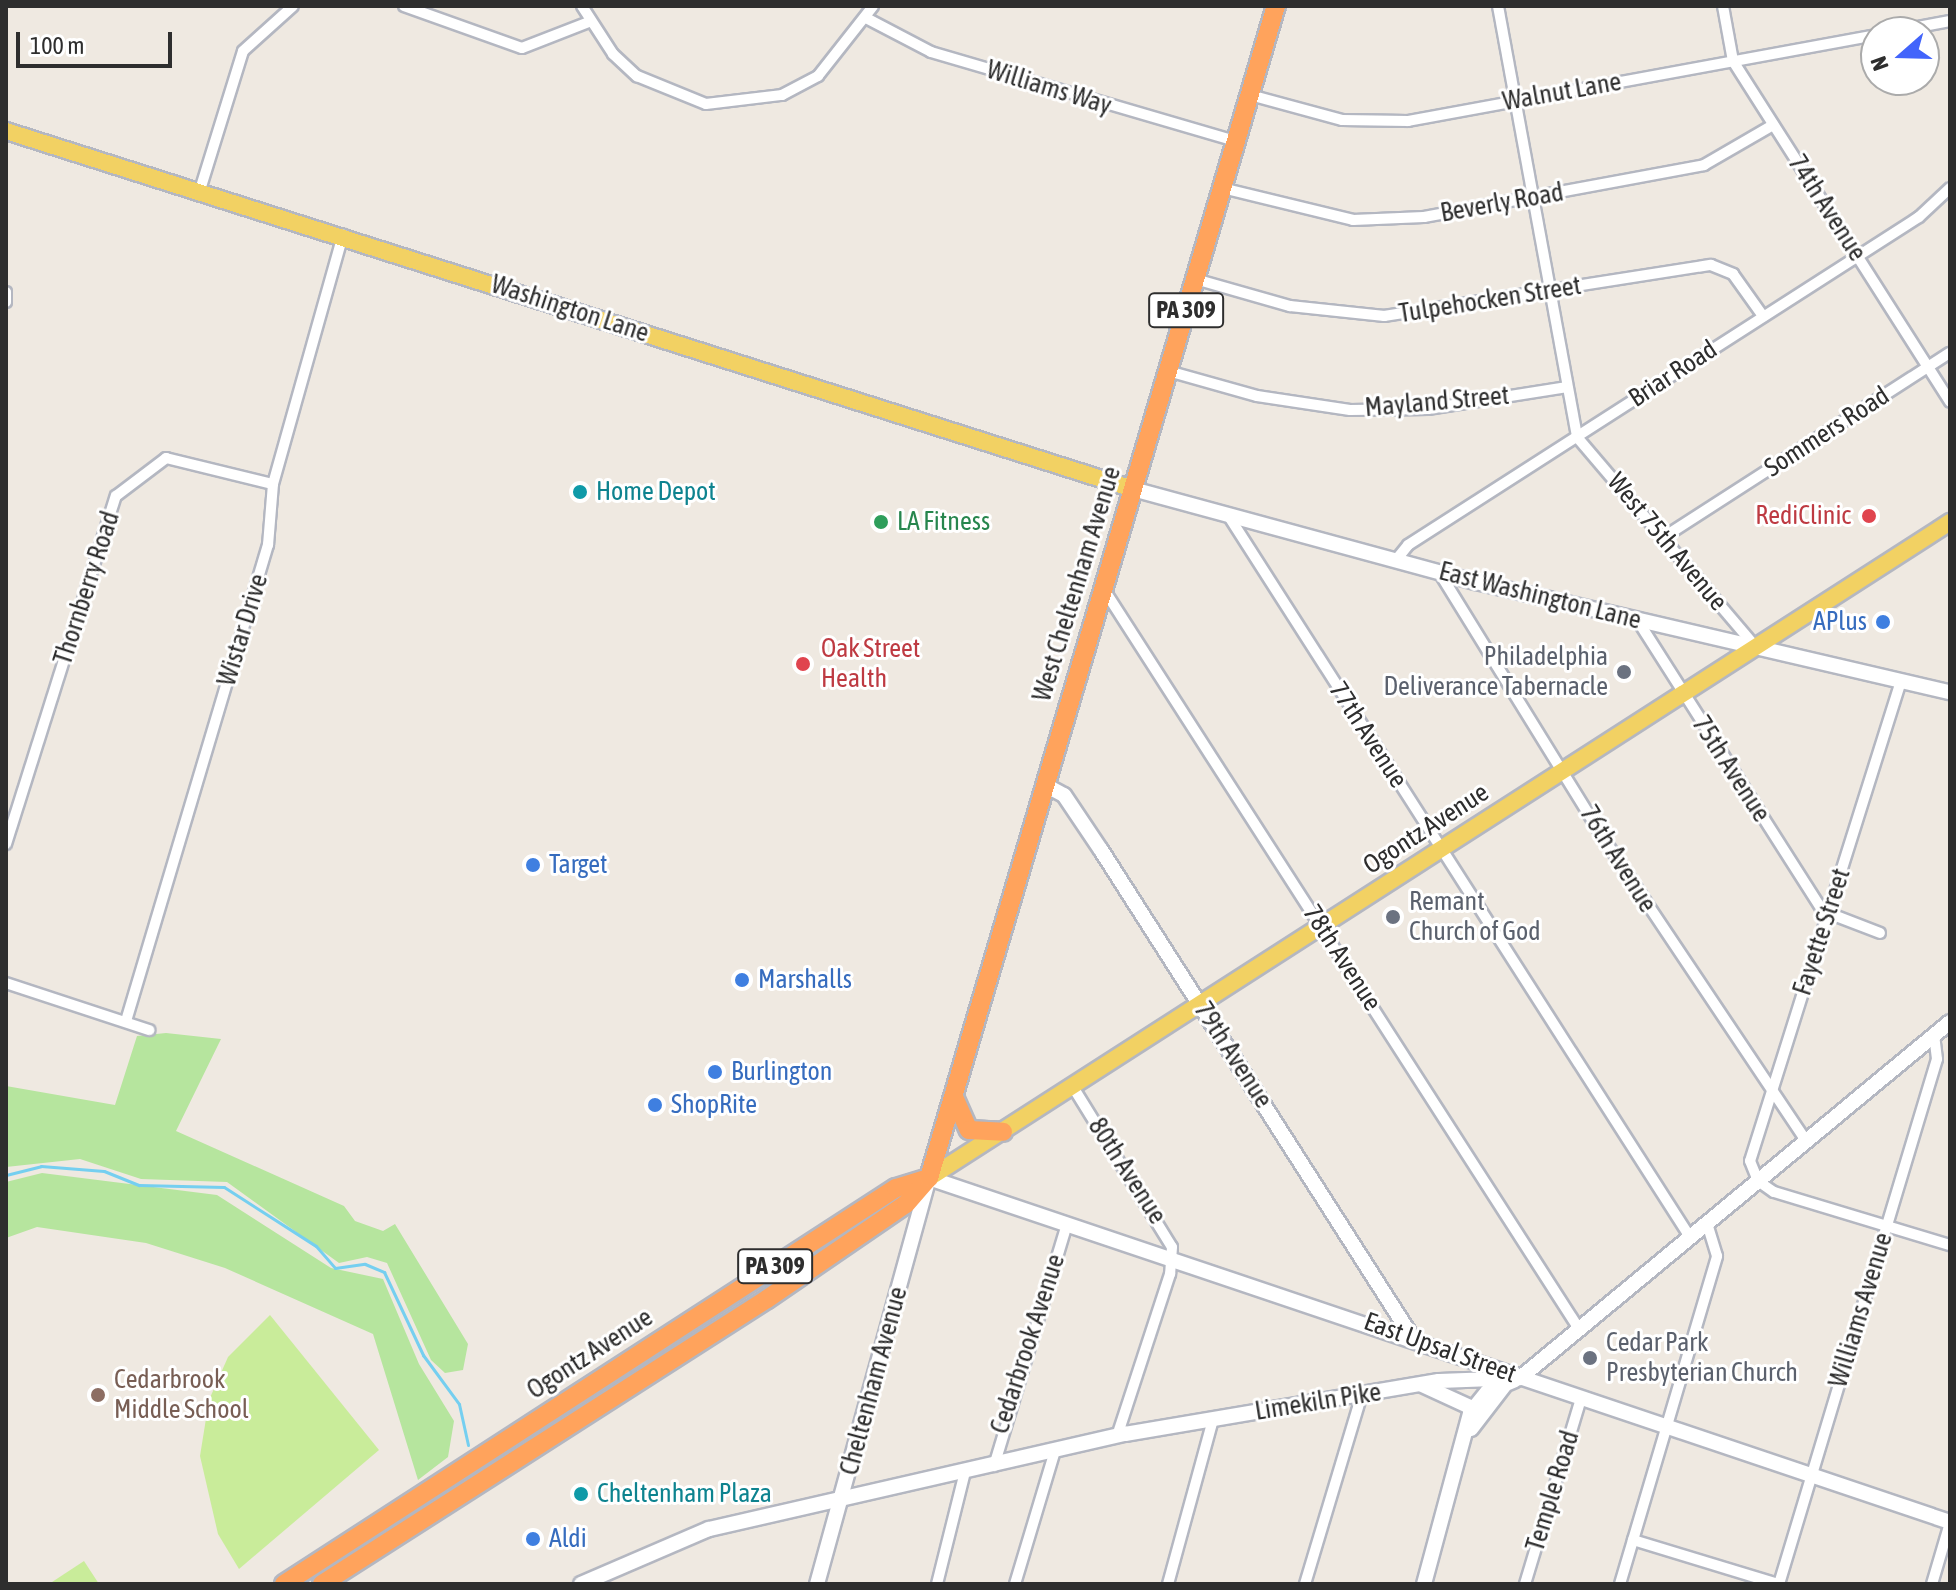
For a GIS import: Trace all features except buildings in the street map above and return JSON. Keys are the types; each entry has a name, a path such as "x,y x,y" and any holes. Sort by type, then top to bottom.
{"highway":[{"name":"West Cheltenham Avenue","path":"929,1178 1276,6"},
{"path":"954,1097 969,1130 1003,1132"},
{"name":"Ogontz Avenue","path":"284,1584 896,1188 929,1178"},
{"name":"Ogontz Avenue","path":"322,1584 767,1299 906,1204 929,1178"}],"main road":[{"name":"Washington Lane","path":"6,131 343,235 1133,489"},
{"name":"Ogontz Avenue","path":"929,1178 1950,522"}],"street":[{"path":"200,190 243,51 293,6"},
{"path":"404,6 522,48 589,22"},
{"path":"582,6 589,22 637,76 706,104 745,104 806,82 868,19 873,6"},
{"path":"1498,6 1577,437"},
{"name":"74th Avenue","path":"1723,6 1733,61 1950,402"},
{"name":"Williams Way","path":"868,19 931,52 1236,141"},
{"name":"Walnut Lane","path":"1250,95 1363,122 1515,101 1860,38"},
{"name":"Beverly Road","path":"1222,188 1353,220 1424,217 1704,165 1773,125"},
{"name":"Briar Road","path":"1396,560 1408,545 1858,255 1950,188"},
{"name":"Wistar Drive","path":"126,1021 268,545 273,484 343,235"},
{"name":"Tulpehocken Street","path":"1195,279 1290,306 1384,316 1711,265 1733,274 1763,316"},
{"path":"6,292 6,302"},
{"name":"Sommers Road","path":"1664,537 1950,353"},
{"name":"Mayland Street","path":"1168,371 1290,404 1364,411 1567,387"},
{"name":"West 75th Avenue","path":"1577,437 1756,647"},
{"name":"Thornberry Road","path":"6,844 9,819 116,496 166,458 273,484"},
{"name":"East Washington Lane","path":"1133,489 1439,572 1950,692"},
{"name":"77th Avenue","path":"1228,515 1690,1237"},
{"name":"76th Avenue","path":"1439,572 1769,1094 1806,1141"},
{"name":"78th Avenue","path":"1103,588 1579,1329"},
{"name":"75th Avenue","path":"1638,621 1827,915"},
{"name":"Fayette Street","path":"1758,1181 1751,1156 1901,681"},
{"name":"79th Avenue","path":"1045,785 1064,795 1410,1334"},
{"path":"1827,915 1880,933"},
{"path":"6,983 149,1030"},
{"path":"1472,1408 1520,1378 1950,1022"},
{"name":"Williams Avenue","path":"1778,1584 1937,1059 1934,1035"},
{"name":"80th Avenue","path":"1073,1087 1165,1230 1172,1258"},
{"name":"East Upsal Street","path":"929,1178 1410,1334 1520,1378 1950,1522"},
{"name":"Cheltenham Avenue","path":"817,1584 843,1500 929,1178"},
{"path":"1758,1181 1950,1245"},
{"path":"1620,1584 1717,1256 1707,1223"},
{"name":"Cedarbrook Avenue","path":"994,1466 1067,1224"},
{"path":"1117,1436 1172,1258"},
{"name":"Limekiln Pike","path":"581,1584 709,1529 1117,1436 1421,1385 1520,1378"},
{"path":"1421,1385 1472,1408"},
{"path":"1471,1429 1504,1386"},
{"path":"1305,1584 1362,1394"},
{"name":"Temple Road","path":"1525,1584 1581,1399"},
{"path":"1426,1583 1471,1429 1472,1408"},
{"path":"1168,1584 1213,1419"},
{"path":"1015,1584 1055,1451"},
{"path":"937,1584 965,1472"},
{"path":"1932,1584 1950,1522"},
{"path":"1633,1540 1778,1584"}],"green space":[{"path":"166,1033 221,1039 176,1131 344,1206 355,1221 383,1231 395,1224 468,1344 463,1370 445,1373 431,1360 387,1263 367,1257 339,1263 227,1182 141,1179 80,1159 6,1167 6,1086 115,1105 137,1036"},
{"path":"42,1173 217,1195 331,1268 383,1279 419,1364 454,1421 448,1457 418,1480 373,1334 225,1268 146,1243 37,1227 6,1238 6,1182"},
{"path":"270,1315 379,1450 239,1569 218,1534 200,1456 209,1400 228,1357"},
{"path":"84,1561 99,1584 49,1584"}],"waterway":[{"path":"6,1175 41,1166 104,1171 139,1185 224,1187 316,1246 335,1268 365,1264 384,1272 423,1355 459,1404 468,1445"}],"place":[{"name":"Home Depot","path":"580,492"},
{"name":"RediClinic","path":"1869,516"},
{"name":"LA Fitness","path":"881,522"},
{"name":"APlus","path":"1883,622"},
{"name":"Oak Street Health","path":"803,664"},
{"name":"Philadelphia Deliverance Tabernacle","path":"1624,672"},
{"name":"Target","path":"533,865"},
{"name":"Remant Church of God","path":"1393,917"},
{"name":"Marshalls","path":"742,980"},
{"name":"Burlington","path":"715,1072"},
{"name":"ShopRite","path":"655,1105"},
{"name":"Cedar Park Presbyterian Church","path":"1590,1358"},
{"name":"Cedarbrook Middle School","path":"98,1395"},
{"name":"Cheltenham Plaza","path":"581,1494"},
{"name":"Aldi","path":"533,1539"}]}
